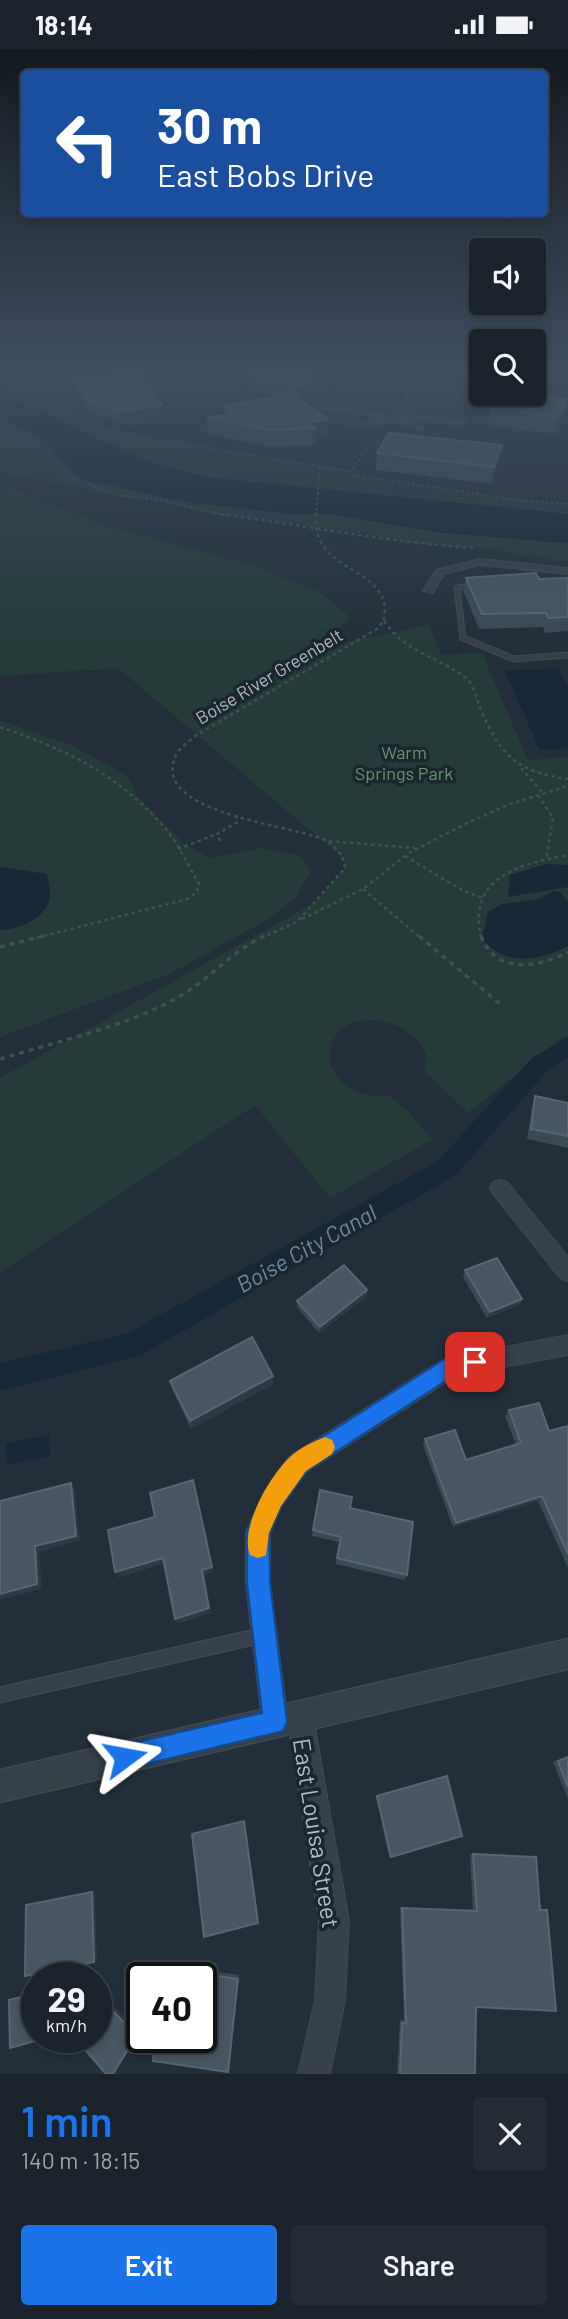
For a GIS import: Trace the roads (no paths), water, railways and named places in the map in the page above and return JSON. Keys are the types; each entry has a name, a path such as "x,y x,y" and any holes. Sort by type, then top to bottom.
{"street":[{"path":"429,591 440,572 457,566 568,571"},
{"path":"500,1188 568,1272"},
{"name":"East Louisa Street","path":"314,2074 330,2000 334,1921 265,1635 258,1583 258,1532 273,1499 298,1464 452,1366 568,1345"},
{"path":"0,1786 568,1654"}],"lane":[{"path":"480,583 457,588 463,638 514,659 568,655"},
{"path":"0,1695 265,1635"}],"water":[{"path":"62,460 145,460 205,477 568,514 568,543 443,533 328,514 292,514 186,502 80,479"},
{"path":"558,668 568,688 568,748 540,750 505,671"},
{"path":"546,864 568,865 568,887 508,897 510,875"},
{"path":"0,867 47,874 50,895 43,911 30,922 0,930"},
{"path":"554,891 560,892 568,902 568,946 545,955 522,959 500,954 482,938 488,912 502,904 538,899"},
{"path":"49,1435 50,1456 7,1465 6,1443"}],"waterway":[{"name":"Boise City Canal","path":"0,1377 131,1346 447,1168 540,1064 568,1046"}],"park label":[{"name":"Warm Springs Park","path":"404,762"}]}
